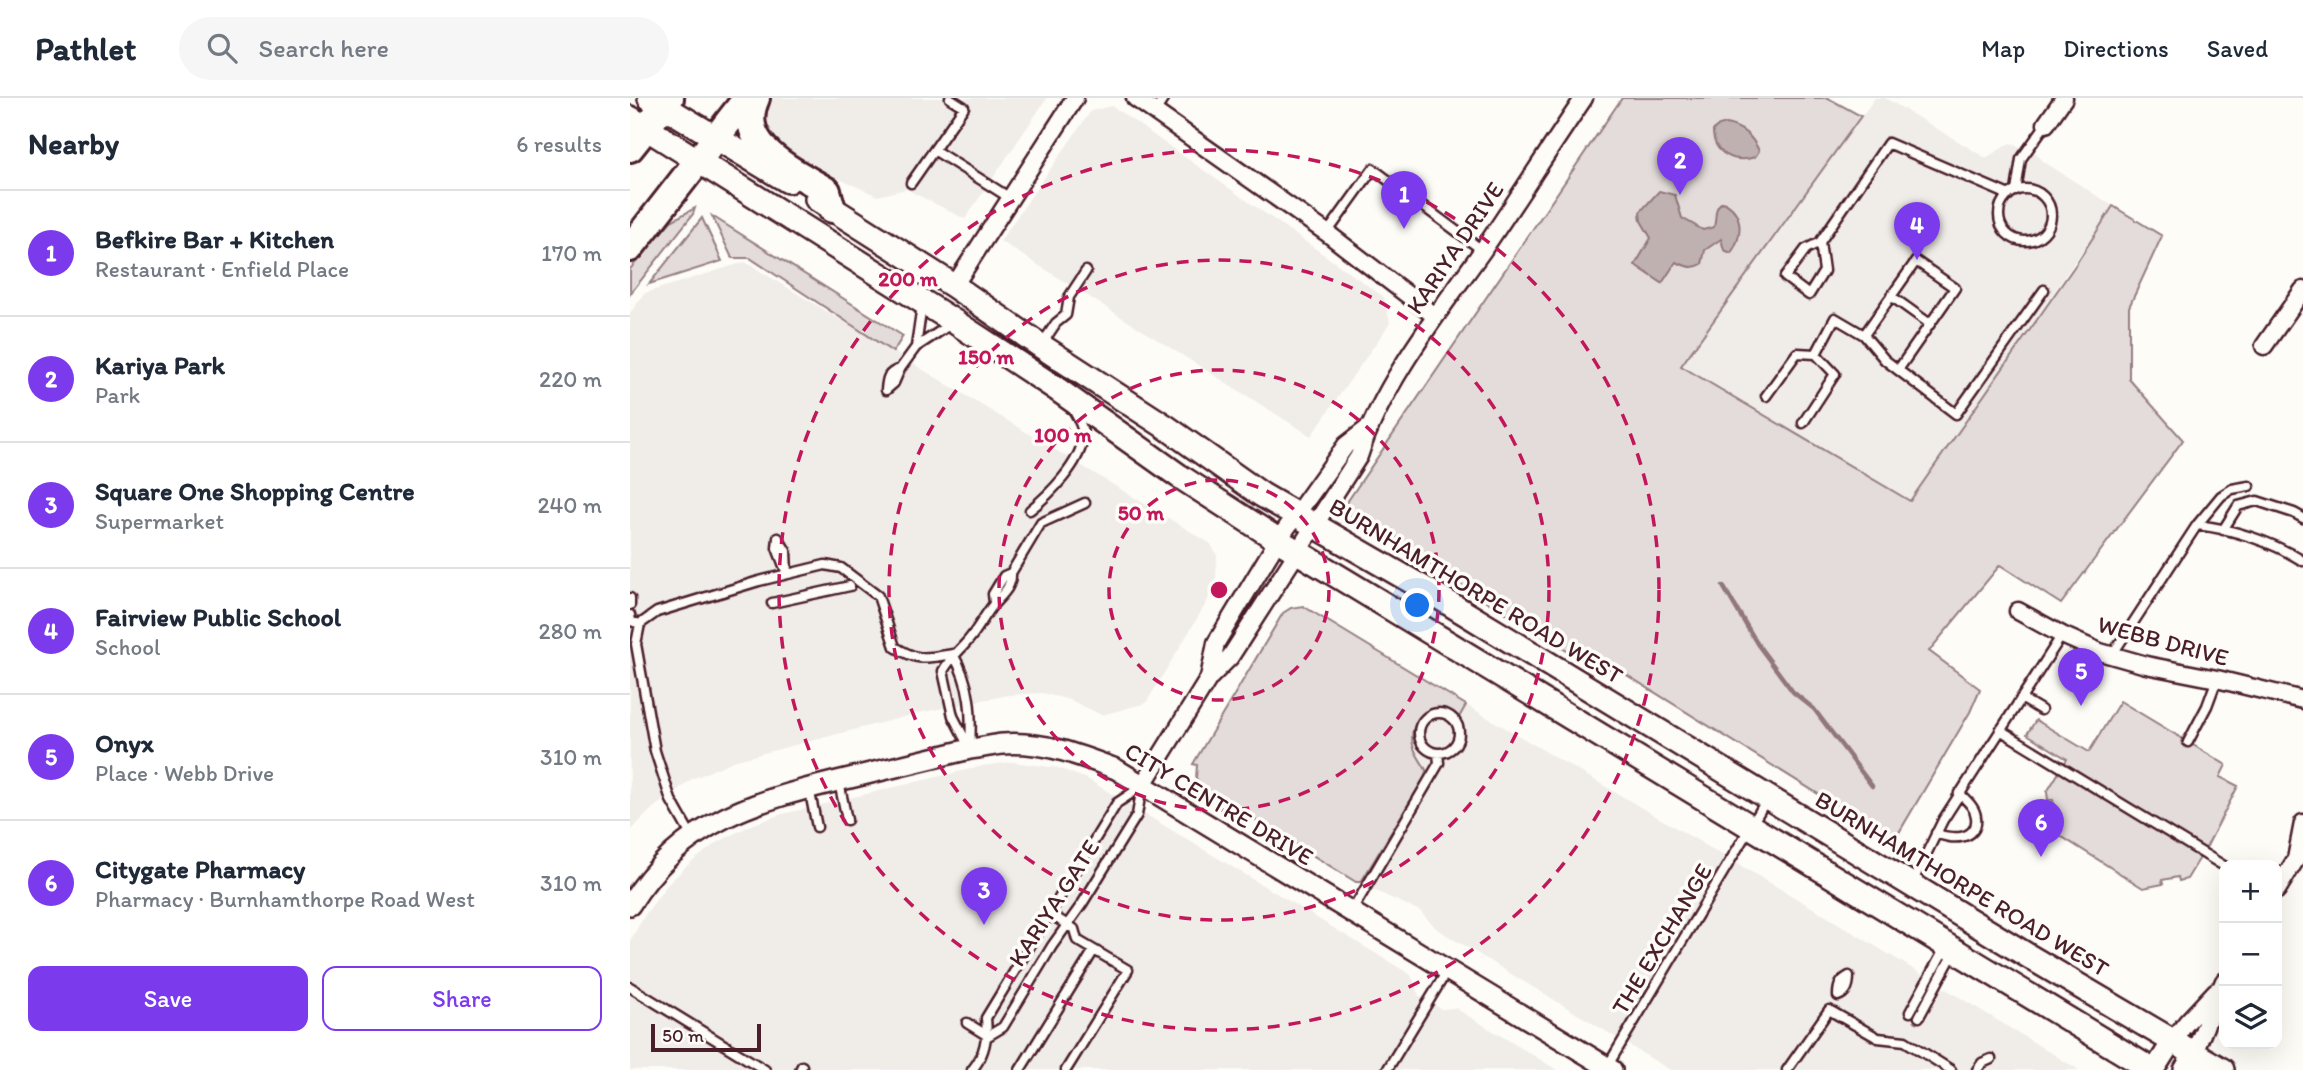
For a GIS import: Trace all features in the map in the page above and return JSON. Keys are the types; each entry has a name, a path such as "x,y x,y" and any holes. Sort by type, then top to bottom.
{"main road":[{"path":"630,248 747,98"},
{"path":"756,98 751,116 756,138 773,158 827,191 832,209"},
{"path":"661,101 635,131 698,160 955,322 1054,387 1179,476 1288,546 2153,1070"},
{"name":"BURNHAMTHORPE ROAD WEST","path":"661,101 954,286 1041,346 1166,426 1262,495 1437,596 2152,1030 2173,1040 2189,1061 2222,1070"}],"street":[{"path":"954,286 1075,98"},
{"path":"1135,98 1327,233 1435,316"},
{"name":"KARIYA DRIVE","path":"1288,546 1305,519 1359,456 1368,428 1435,316 1584,98"},
{"path":"2046,124 2064,98"},
{"path":"2264,346 2303,290"},
{"name":"KARIYA DRIVE","path":"1288,546 1305,519"},
{"name":"KARIYA GATE","path":"1209,678 1216,643 1288,546"},
{"name":"KARIYA GATE","path":"1142,786 1209,678 1230,657 1288,546"},
{"name":"WEBB DRIVE","path":"2018,611 2062,635 2112,655 2303,700"},
{"name":"CITY CENTRE DRIVE","path":"633,894 675,850 692,837 757,802 970,749 1002,744 1037,745 1073,752 1115,769 1449,969 1608,1069"},
{"path":"2282,883 2299,861 2303,823"},
{"path":"2153,1070 2187,1022 2220,986"},
{"path":"2189,1061 2222,986"}],"lane":[{"path":"911,183 964,107 950,98"},
{"path":"1155,112 1164,98"},
{"path":"1820,242 1824,271 1809,295 1785,277 1805,249 1820,242 1888,143 2012,193 2035,191 2049,205 2049,225 2038,238 2021,241 2006,233 1999,217 2000,208 2012,193 2021,159 2046,124"},
{"path":"934,150 1010,198"},
{"path":"1327,233 1373,169 1482,250"},
{"path":"1864,335 1916,261 1955,288 1898,370"},
{"path":"1041,346 1056,323 1066,315 1069,297 1086,271"},
{"path":"1816,354 1835,318 1864,335 1885,360 1956,414 2044,290"},
{"path":"1891,296 1930,324"},
{"path":"916,347 923,302"},
{"path":"900,369 916,347 955,322"},
{"path":"1766,396 1797,353 1816,354 1835,374 1803,424"},
{"path":"1030,510 1048,496 1074,462 1083,436 1076,413 1054,387"},
{"path":"2112,655 2197,525 2221,496 2232,489 2249,486"},
{"path":"2223,530 2238,506 2257,501 2303,518"},
{"path":"970,749 953,716 943,671 953,654 969,639 994,603 1002,597 1012,581 1011,573 1041,523 1085,503"},
{"path":"2197,525 2283,548 2303,561"},
{"path":"692,837 671,800 655,751 635,644 640,624 657,612 825,565 841,568 855,576 878,596 895,647 911,657 953,654"},
{"path":"772,603 849,587 855,576"},
{"path":"630,598 630,605"},
{"path":"630,615 631,621 640,624"},
{"path":"1912,884 1959,793 2062,635"},
{"path":"953,654 961,668 972,712 970,749"},
{"path":"2188,742 2207,706 2217,679"},
{"path":"2021,698 2041,710"},
{"path":"1440,713 1454,720 1459,734 1453,748 1438,753 1425,747 1419,733 1426,719 1440,713"},
{"path":"2000,730 2219,863"},
{"path":"1352,911 1439,763 1438,753"},
{"path":"839,780 847,820"},
{"name":"KARIYA GATE","path":"972,1070 988,1036 986,1018 1118,803 1142,786"},
{"name":"KARIYA GATE","path":"988,1036 1003,1027 1137,815 1142,786"},
{"path":"809,788 817,827"},
{"path":"1936,833 1946,838 1958,839 1966,835 1975,824 1976,816 1970,803 1959,793"},
{"name":"THE EXCHANGE","path":"1608,1069 1768,797"},
{"path":"1050,914 1074,929 1077,940 1128,970 1066,1070"},
{"path":"1914,1015 1950,948"},
{"path":"1020,1070 1094,950"},
{"path":"1387,1070 1449,969"},
{"path":"630,987 765,1070"},
{"path":"1787,1070 1829,1010 1878,1038 1905,1041 1951,1070"},
{"path":"967,1023 988,1036"},
{"path":"1977,1070 1982,1063 1991,1059 1989,1070"}],"shaded area":[{"path":"772,98 1047,98 965,219 906,189 878,196 792,158 767,136 764,115"},
{"path":"1622,98 1828,98 1861,116 1681,366 1910,501 2076,264 2113,206 2162,236 2129,307 2129,379 2183,440 2061,604 2000,565 1929,651 1980,689 1970,712 1894,841 1625,674 1588,664 1436,570 1402,540 1376,526 1361,522 1343,508"},
{"path":"1875,98 1885,98 1986,158 2010,143 2036,153 2044,162 2113,206 1911,501 1680,366"},
{"path":"1112,106 1384,297 1390,323 1311,436 1000,241 1091,111"},
{"path":"1726,124 1742,130 1754,141 1759,151 1755,157 1732,158 1721,151 1713,131"},
{"path":"1659,191 1675,195 1682,218 1703,230 1714,227 1720,204 1723,202 1730,206 1739,225 1738,239 1731,253 1724,250 1721,239 1705,250 1702,264 1692,267 1676,262 1662,283 1635,265 1651,238 1641,221 1640,212"},
{"path":"695,208 630,294 630,269 671,221"},
{"path":"712,216 903,336 893,352 750,258 732,258"},
{"path":"702,218 722,261 649,284"},
{"path":"745,262 1211,544 1217,556 1216,577 1207,602 1146,703 1102,715 1070,700 1042,693 1008,695 923,712 733,761 692,779 653,808 630,831 630,313 645,293"},
{"path":"1303,606 1466,705 1458,719 1433,716 1419,721 1414,727 1413,745 1426,770 1425,777 1361,882 1356,882 1202,787 1196,778 1197,765 1193,764 1283,613"},
{"path":"2120,701 2226,765 2220,777 2238,786 2187,879 2179,881 2178,877 2162,880 2163,884 2143,888 2056,833 2052,817 2056,815 2053,800 2048,800 2047,792 2067,759 2027,734 2036,720 2089,752"},
{"path":"1466,705 1811,907 2079,1070 1670,1070 1437,929 1420,911 1356,882 1361,882 1425,777 1414,748 1414,730 1418,722 1423,717 1432,715 1458,719"},
{"path":"1012,762 1058,768 1087,779 1411,975 1419,996 1441,1009 1455,1008 1557,1070 630,1070 630,941 667,885 688,865 715,844 749,826 779,815 983,766"}],"waterway":[{"path":"1723,586 1758,645 1793,692 1814,709 1872,786"}],"place":[{"name":"Kariya Park","path":"1680,195"},
{"name":"Befkire Bar + Kitchen","path":"1404,229"},
{"name":"Fairview Public School","path":"1917,260"},
{"name":"Onyx","path":"2081,706"},
{"name":"Citygate Pharmacy","path":"2041,857"},
{"name":"Square One Shopping Centre","path":"984,925"}]}
